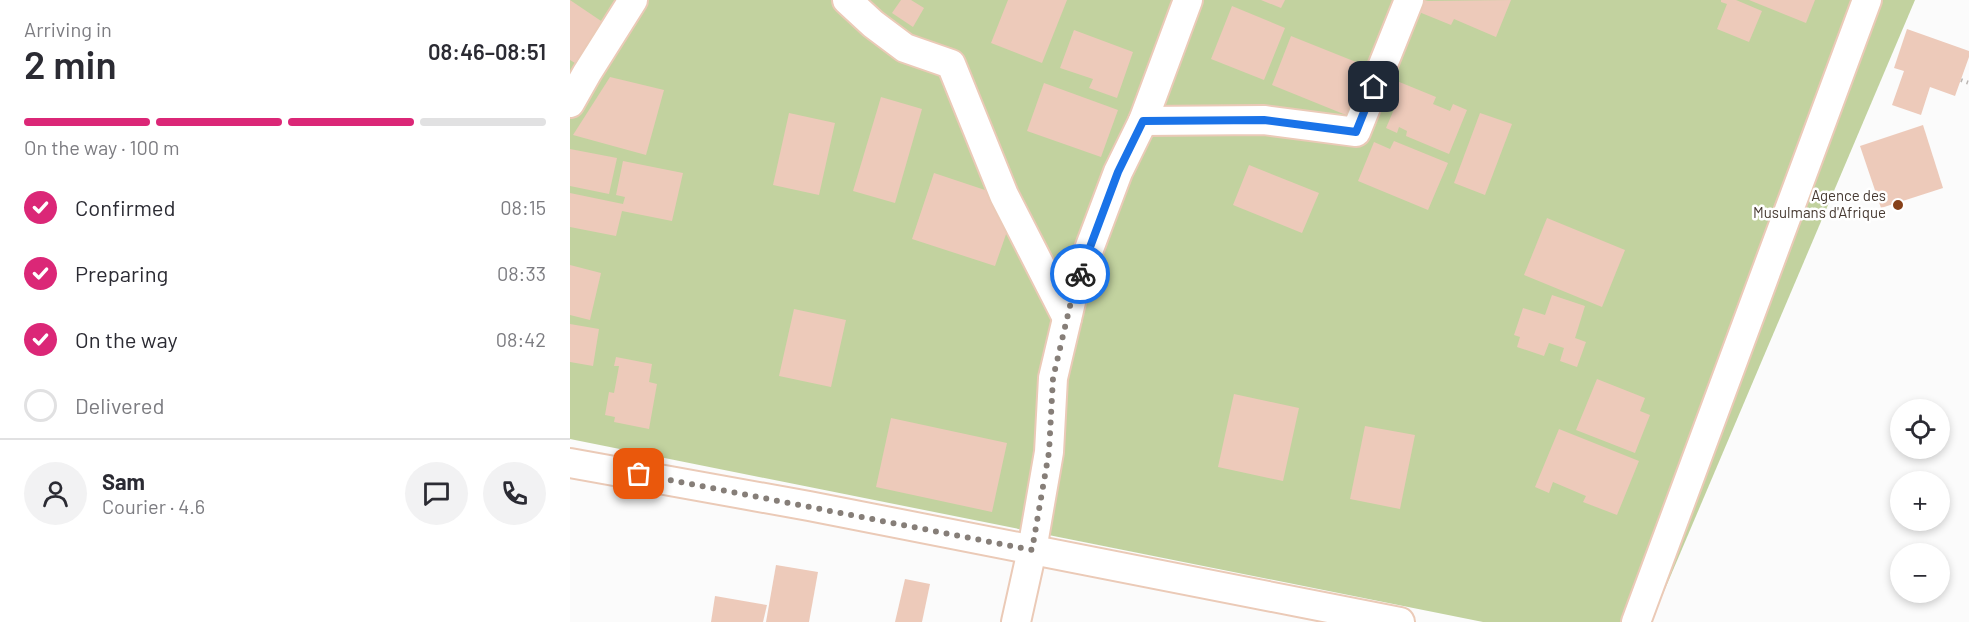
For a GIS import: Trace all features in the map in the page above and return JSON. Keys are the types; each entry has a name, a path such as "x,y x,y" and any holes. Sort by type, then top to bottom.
{"street":[{"path":"570,103 633,0"},
{"path":"847,0 873,24 906,48 951,64 1004,195 1067,318"},
{"path":"1016,622 1032,550 1049,452 1053,378 1074,289 1118,172 1143,121 1188,0"},
{"path":"1143,121 1264,120 1356,132 1409,0"},
{"path":"1636,622 1867,0"},
{"path":"570,463 809,506 1372,619 1400,622"}],"path":[{"path":"1960,80 1969,83"}],"green space":[{"path":"570,0 1915,0 1651,622 1483,622 570,439"}],"building":[{"path":"570,0 607,25 580,66 570,60"},
{"path":"901,0 911,0 924,8 913,27 892,13"},
{"path":"1008,0 1067,0 1042,63 991,43"},
{"path":"1261,0 1285,0 1281,8"},
{"path":"1424,0 1511,0 1496,37 1454,19 1451,25 1419,12"},
{"path":"1721,0 1736,0 1762,11 1749,42 1717,29 1727,4"},
{"path":"1749,0 1815,0 1806,23"},
{"path":"1232,6 1285,28 1264,80 1211,59"},
{"path":"1907,29 1969,51 1955,96 1930,87 1921,115 1892,105 1904,71 1894,68"},
{"path":"1074,30 1133,52 1117,98 1089,88 1093,79 1060,68"},
{"path":"1291,36 1366,66 1346,115 1272,85"},
{"path":"610,77 664,90 646,155 573,135"},
{"path":"1392,79 1436,97 1433,104 1450,111 1453,104 1467,110 1449,154 1406,136 1407,131 1399,127 1397,133 1386,128 1398,100 1391,97 1395,88 1389,85"},
{"path":"1044,83 1118,110 1101,157 1027,131"},
{"path":"881,97 922,109 895,203 853,191"},
{"path":"789,113 835,123 819,195 773,185"},
{"path":"1480,113 1512,124 1485,195 1454,183"},
{"path":"1923,125 1943,188 1881,208 1860,146"},
{"path":"1394,141 1448,163 1428,210 1358,181 1374,142 1390,149"},
{"path":"570,149 617,158 609,194 570,186"},
{"path":"623,161 683,173 672,221 622,211 616,236 570,227 570,193 623,204 625,197 616,195"},
{"path":"1249,165 1319,193 1302,233 1233,205"},
{"path":"934,173 1000,195 994,210 1012,217 995,266 912,239"},
{"path":"1547,218 1625,250 1602,307 1524,275"},
{"path":"570,265 601,273 590,320 570,315"},
{"path":"1552,295 1585,306 1575,338 1586,342 1577,367 1560,361 1564,348 1549,343 1544,356 1517,347 1520,337 1514,335 1523,308 1545,315"},
{"path":"794,309 846,320 831,387 779,376"},
{"path":"570,324 599,329 593,366 570,362"},
{"path":"616,357 652,364 649,382 657,384 649,429 614,422 615,417 605,415 609,392 614,393 619,366 614,366"},
{"path":"1597,379 1645,398 1640,411 1650,415 1635,453 1576,430"},
{"path":"1234,394 1299,408 1283,481 1218,467"},
{"path":"891,418 1007,443 992,512 876,487"},
{"path":"1365,426 1415,435 1400,509 1350,499"},
{"path":"1559,429 1639,461 1617,515 1583,502 1586,496 1553,482 1549,493 1535,487"},
{"path":"776,565 818,572 809,622 766,622"},
{"path":"905,579 930,584 922,622 895,622"},
{"path":"715,596 767,605 763,622 711,622"}],"way so far":[{"path":"639,474 1032,550 1049,452 1053,378 1074,289 1080,274"}],"place":[{"name":"Agence des Musulmans d'Afrique","path":"1898,205"}],"route":[{"path":"1080,274 1118,172 1143,121 1264,120 1356,132 1374,87"}]}
